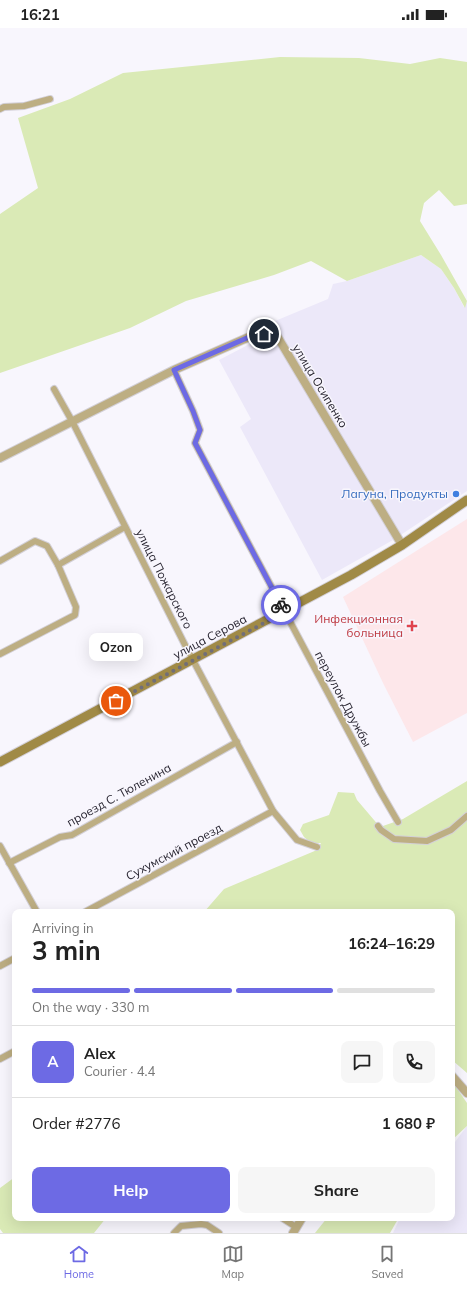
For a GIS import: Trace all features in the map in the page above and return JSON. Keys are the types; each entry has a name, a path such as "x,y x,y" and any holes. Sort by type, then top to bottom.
{"main road":[{"name":"улица Серова","path":"0,762 358,572 402,545 467,500"}],"street":[{"path":"0,109 4,107 24,106 50,99"},
{"name":"улица Осипенко","path":"0,458 174,370 249,337 264,334 277,336 402,545"},
{"name":"переулок Дружбы","path":"174,370 200,430 195,443 380,791 398,822"},
{"name":"улица Пожарского","path":"54,389 72,421 193,660 273,811 297,840 317,847"},
{"path":"58,565 125,527"},
{"path":"0,561 35,542 47,546 58,565 76,607 75,615 0,654"},
{"name":"проезд С. Тюленина","path":"10,863 60,837 72,835 237,742"},
{"name":"Сухумский проезд","path":"91,909 273,811"},
{"path":"378,826 381,830 394,839 427,841 450,830 467,816"},
{"path":"0,846 35,909"},
{"path":"0,966 12,960"},
{"path":"0,1059 12,1053"},
{"path":"455,1079 467,1093"},
{"path":"285,1221 295,1230 300,1221"},
{"path":"174,1233 181,1226 207,1224 219,1233"}],"shaded area":[{"path":"421,255 441,269 454,288 464,307 467,302 467,491 393,540 322,580 240,427 251,419 219,360 263,337 275,321 328,299 333,284 347,281"},
{"name":"Инфекционная больница","path":"467,519 467,713 413,742 383,683 343,597"},
{"path":"467,1126 467,1233 393,1233 399,1221 455,1221 455,1142"}],"green space":[{"path":"280,57 359,58 410,64 440,58 467,62 467,204 454,206 439,190 424,203 420,221 467,301 465,308 441,269 421,255 347,281 311,261 274,275 186,301 130,328 0,373 0,214 38,188 18,118 70,99 123,73"},
{"path":"467,781 467,1073 455,1063 455,909 207,909 224,889 317,850 321,843 311,843 304,837 300,830 303,824 329,815 338,792 354,793 357,800 380,827 403,819"},
{"path":"455,1085 467,1103 467,1126 455,1137"},
{"path":"12,1179 12,1221 104,1221 94,1233 3,1233 0,1229 0,1188"},
{"path":"325,1221 397,1221 390,1233 315,1233"}],"way so far":[{"path":"116,701 285,612 281,605"}],"place":[{"name":"Лагуна, Продукты","path":"456,494"},
{"name":"Инфекционная больница","path":"412,626"},
{"name":"Ozon","path":"116,701"}],"route":[{"path":"264,334 249,337 174,370 200,430 195,443 281,605"}]}
